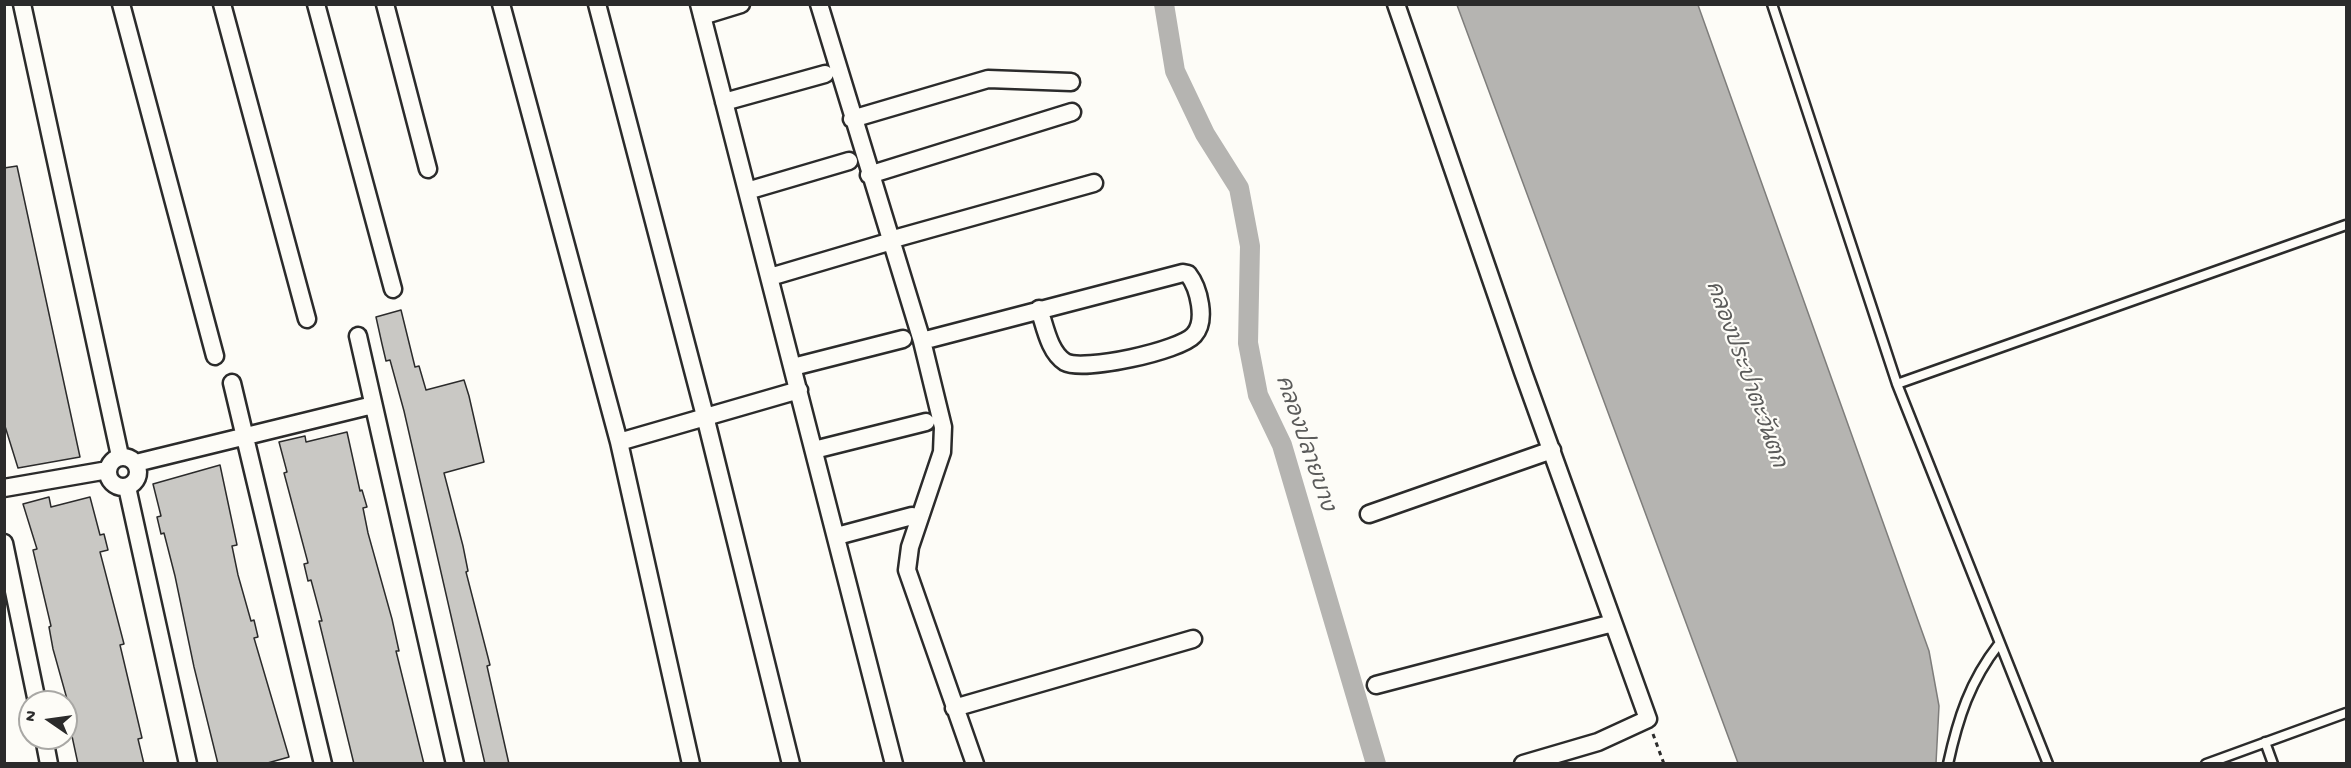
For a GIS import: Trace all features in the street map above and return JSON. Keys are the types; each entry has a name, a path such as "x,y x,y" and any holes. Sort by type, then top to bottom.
{"street":[{"path":"22,4 120,456"},
{"path":"121,4 215,356"},
{"path":"222,4 307,319"},
{"path":"316,4 393,289"},
{"path":"385,4 428,169"},
{"path":"501,4 619,442 691,764"},
{"path":"597,4 705,416 790,764"},
{"path":"741,4 701,10 894,764"},
{"path":"819,4 870,175 887,242 921,341 943,427 943,441 910,547 907,570 975,764"},
{"path":"1396,4 1648,719 1598,742 1523,764"},
{"path":"724,102 825,74"},
{"path":"852,119 988,79 1071,81"},
{"path":"870,175 1072,112"},
{"path":"747,190 849,161"},
{"path":"770,277 1094,183"},
{"path":"921,341 1039,309 1183,273 1188,274 1193,280 1201,311 1200,324 1194,335 1183,343 1151,353 1082,365 1068,363 1054,351 1039,309"},
{"path":"358,336 455,764"},
{"path":"793,367 903,339"},
{"path":"232,383 247,436 323,764"},
{"path":"619,442 799,390"},
{"path":"136,464 373,405"},
{"path":"814,450 926,422"},
{"path":"1369,514 1552,450"},
{"path":"120,456 132,458 139,474 136,480 127,487 115,485 108,475 110,463 120,456"},
{"path":"4,488 108,470"},
{"path":"127,487 188,764"},
{"path":"837,536 912,516"},
{"path":"4,543 34,690"},
{"path":"1376,685 1613,622"},
{"path":"954,708 1193,639"}],"lane":[{"path":"1772,4 1898,384 2048,764"},
{"path":"1898,384 2346,225"},
{"path":"1948,764 1965,697 1980,667 1999,644"},
{"path":"2206,764 2346,712"},
{"path":"2265,742 2273,764"}],"path":[{"path":"1648,719 1664,764"}],"water":[{"name":"คลองประปาตะวันตก","path":"1457,5 1698,5 1929,651 1939,706 1936,763 1738,763"}],"building":[{"path":"17,166 80,457 18,468 4,423 4,168"},
{"path":"401,310 415,367 419,366 426,390 464,380 469,396 484,462 444,473 490,665 487,666 509,764 485,764 404,411 390,360 386,361 376,317"},
{"path":"347,432 360,491 362,490 367,507 363,508 368,533 392,619 399,651 396,651 424,764 354,764 319,621 322,621 311,580 308,581 304,564 308,563 284,473 287,472 279,442 305,436 306,442"},
{"path":"220,465 237,545 232,546 238,575 251,621 254,620 258,637 254,638 289,757 264,764 218,764 175,576 164,533 161,534 157,517 161,516 153,484"},
{"path":"49,497 51,507 90,497 100,535 104,534 108,550 100,552 124,644 120,645 142,738 138,739 144,764 78,764 75,750 78,750 78,690 64,690 53,649 49,627 51,626 33,550 37,549 23,504"}],"waterway":[{"name":"คลองปลายบาง","path":"1164,4 1175,71 1205,134 1239,188 1250,246 1248,343 1258,395 1282,445 1376,764"}]}
